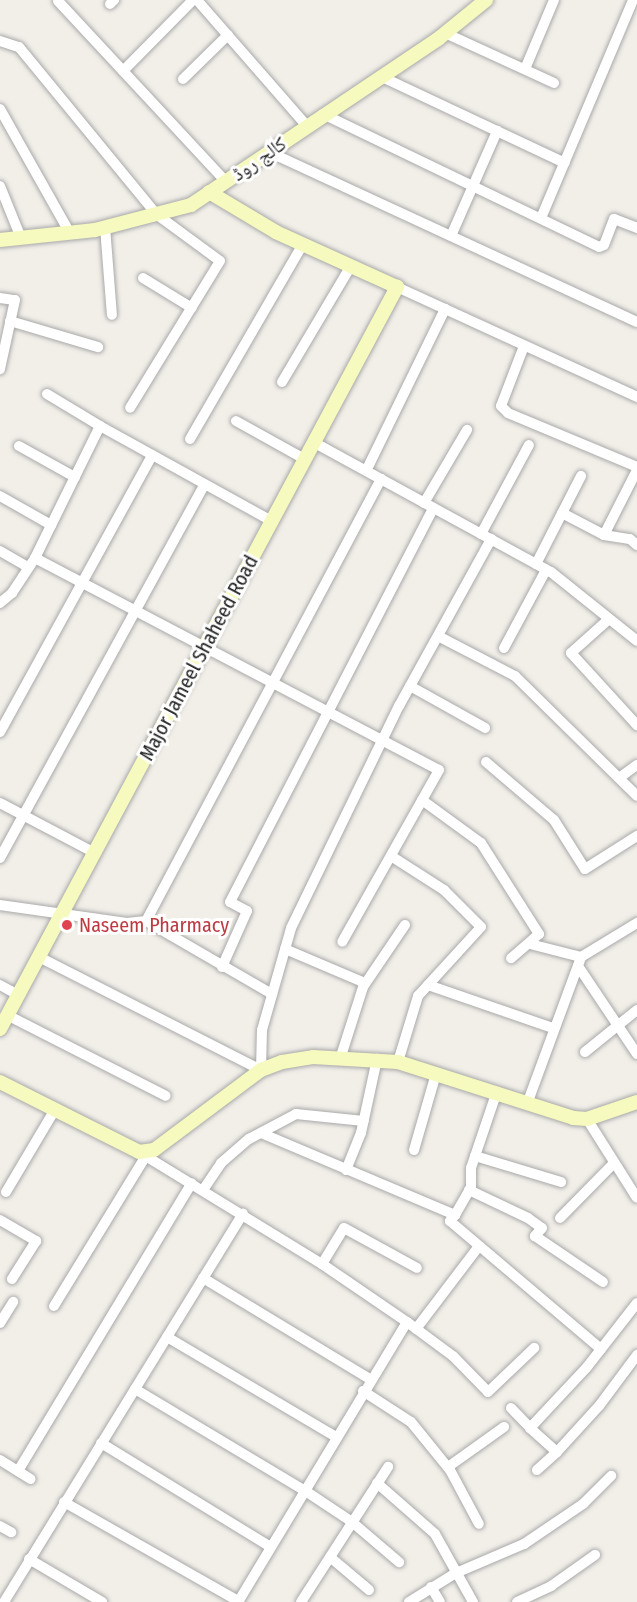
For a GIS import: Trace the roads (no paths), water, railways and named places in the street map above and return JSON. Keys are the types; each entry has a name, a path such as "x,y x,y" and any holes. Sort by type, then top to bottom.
{"street":[{"path":"123,71 195,0 307,126"},
{"name":"کالج روڈ","path":"0,240 105,227 191,205 445,33 486,0"},
{"path":"525,69 554,0"},
{"path":"542,218 633,0"},
{"path":"58,1 226,182"},
{"path":"445,33 554,83"},
{"path":"183,79 228,35"},
{"path":"0,41 19,47 156,214 220,261 130,408"},
{"path":"380,76 565,163"},
{"path":"0,109 70,232"},
{"path":"323,114 599,247 604,245 614,219 637,228"},
{"path":"451,236 497,131"},
{"path":"269,152 637,322"},
{"path":"0,186 21,238"},
{"path":"209,192 303,244 637,397"},
{"path":"105,227 112,315"},
{"path":"190,439 303,244"},
{"path":"282,382 351,266"},
{"path":"142,278 192,308"},
{"name":"Major Jameel Shaheed Road","path":"0,1029 397,287"},
{"path":"0,298 15,300 0,369"},
{"path":"368,467 445,309"},
{"path":"10,321 98,347"},
{"path":"524,346 501,406 508,413 637,468 603,535"},
{"path":"47,394 273,522"},
{"path":"236,421 306,460"},
{"path":"0,603 32,563 100,426"},
{"path":"222,967 248,911 230,902 466,430"},
{"path":"315,443 541,567 637,641"},
{"path":"261,1070 261,1030 291,928 410,686 438,636 529,445"},
{"path":"19,446 75,477"},
{"path":"0,732 152,455"},
{"path":"504,648 541,567 562,513 581,476"},
{"path":"146,921 381,479"},
{"path":"0,858 133,611 205,484"},
{"path":"0,496 51,525"},
{"path":"562,513 603,535 630,539 637,545"},
{"path":"0,551 81,583 439,770 342,942"},
{"path":"609,619 571,653 637,725"},
{"path":"438,636 515,676 637,796"},
{"path":"410,686 485,728"},
{"path":"486,762 554,820 585,869 637,836"},
{"path":"619,778 637,765"},
{"path":"422,800 481,843 539,934 511,958"},
{"path":"0,803 95,853"},
{"path":"391,856 444,890 481,927 418,996 398,1062"},
{"path":"0,905 127,923 146,921 272,994"},
{"path":"527,1104 579,962 637,923"},
{"path":"341,1056 366,983 405,925"},
{"path":"530,944 579,962 616,1027 637,1054"},
{"path":"285,949 366,983"},
{"path":"39,957 261,1070"},
{"path":"0,985 18,995"},
{"path":"428,986 553,1028"},
{"path":"585,1052 637,1010"},
{"path":"7,1015 166,1096"},
{"path":"54,1306 143,1154 154,1150 261,1070 282,1062 341,1056 398,1062 527,1104 587,1119 637,1102"},
{"path":"346,1170 364,1121 377,1059"},
{"path":"414,1150 436,1074"},
{"path":"0,1083 143,1154 322,1264 453,1356 488,1392 534,1348"},
{"path":"496,1094 475,1156 469,1190 450,1221 601,1349"},
{"path":"6,1192 54,1111"},
{"path":"203,1190 220,1163 261,1133 297,1114 364,1121"},
{"path":"587,1119 613,1164 637,1198"},
{"path":"261,1133 455,1215"},
{"path":"475,1156 561,1182"},
{"path":"560,1218 613,1164"},
{"path":"18,1471 192,1183"},
{"path":"469,1190 528,1218 542,1228 535,1236 603,1282"},
{"path":"4,1602 243,1214"},
{"path":"0,1220 36,1240 12,1279"},
{"path":"322,1264 344,1228 417,1268"},
{"path":"416,1329 479,1246"},
{"path":"203,1278 370,1379"},
{"path":"0,1323 13,1302"},
{"path":"530,1428 601,1349 637,1304"},
{"path":"64,1502 238,1602 363,1390 406,1322"},
{"path":"167,1337 336,1437"},
{"path":"537,1470 557,1452 599,1406 637,1354"},
{"path":"135,1389 304,1490 352,1522 399,1562"},
{"path":"363,1390 411,1422 448,1467 479,1524"},
{"path":"511,1408 557,1452"},
{"path":"448,1467 504,1427"},
{"path":"101,1443 271,1547"},
{"path":"0,1460 31,1479"},
{"path":"301,1602 388,1467"},
{"path":"409,1602 456,1573 524,1544 583,1504 611,1476"},
{"path":"377,1483 435,1534 472,1602"},
{"path":"0,1526 10,1533"},
{"path":"518,1602 551,1586 595,1555"},
{"path":"330,1557 369,1590"},
{"path":"29,1559 102,1602"},
{"path":"431,1587 440,1602"}],"place":[{"name":"Naseem Pharmacy","path":"67,925"}]}
